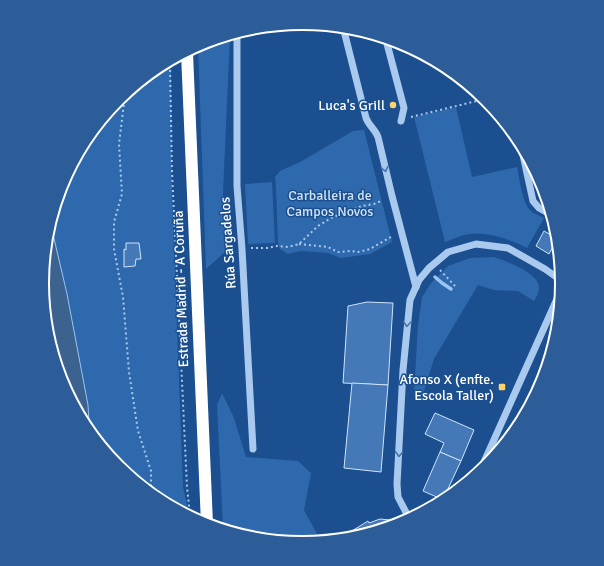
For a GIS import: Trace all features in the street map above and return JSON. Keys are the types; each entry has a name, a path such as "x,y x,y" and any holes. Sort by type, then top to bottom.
{"highway":[{"name":"Estrada Madrid - A Coruña","path":"187,58 207,518"}],"street":[{"path":"345,34 366,118 369,125 376,131 416,287"},
{"name":"Rúa Sargadelos","path":"237,39 237,186 253,449"},
{"path":"387,45 404,108 401,121"},
{"path":"525,163 533,201 538,208 544,211"},
{"path":"407,513 398,497 397,484 407,320 410,300 416,287 429,268 448,252 476,244 508,248 555,276"},
{"path":"487,456 554,307"}],"path":[{"path":"170,68 172,171 187,487 189,510"},
{"path":"401,121 412,116 477,101"},
{"path":"124,103 119,144 122,194 114,222 113,244 123,298 129,372 138,431 151,471 151,486"},
{"path":"299,244 318,226 331,218 362,206 381,201"},
{"path":"246,248 267,248 277,246 288,247 299,244 328,247 338,252 358,252 370,250 390,237"},
{"path":"439,270 441,270 456,287"}],"green space":[{"path":"230,41 223,192 226,251 206,269 198,52"},
{"path":"171,67 172,193 183,487 188,509 148,484 123,462 101,437 92,424 89,419 88,405 54,234 62,202 68,186 83,156 101,129 135,93 148,82"},
{"path":"456,107 472,177 517,167 526,203 532,212 544,218 527,248 506,239 484,234 466,235 445,242 414,117"},
{"name":"Carballeira de Campos Novos","path":"364,130 392,242 370,254 341,258 328,253 301,251 288,254 280,249 278,244 275,177 280,171 302,161 353,131"},
{"path":"272,182 275,243 248,244 245,184"},
{"path":"494,257 519,267 531,274 538,283 539,288 534,301 518,291 494,290 478,285 434,359 422,397 414,393 418,325 422,297 431,283 448,266 470,258"},
{"path":"222,393 234,418 246,457 298,461 311,473 304,510 317,535 302,536 269,534 223,523 217,405"}],"shaded area":[{"path":"54,237 67,294 88,405 89,419 68,380 62,364 54,332 51,316 49,283 51,250"}],"building":[{"path":"544,231 550,234 553,248 549,254 536,246"},
{"path":"126,243 139,243 141,259 136,259 135,266 124,267 124,249 126,250"},
{"path":"367,302 393,303 388,385 343,383 348,306"},
{"path":"352,383 388,385 381,472 344,468"},
{"path":"435,413 474,430 461,461 440,452 444,443 425,434"},
{"path":"440,452 461,461 447,490 436,497 423,491"},
{"path":"380,519 390,520 352,531 368,521 369,523"}],"waterway":[{"path":"435,277 451,289"}],"place":[{"name":"Luca's Grill","path":"393,105"},
{"name":"Afonso X (enfte. Escola Taller)","path":"502,387"}]}
